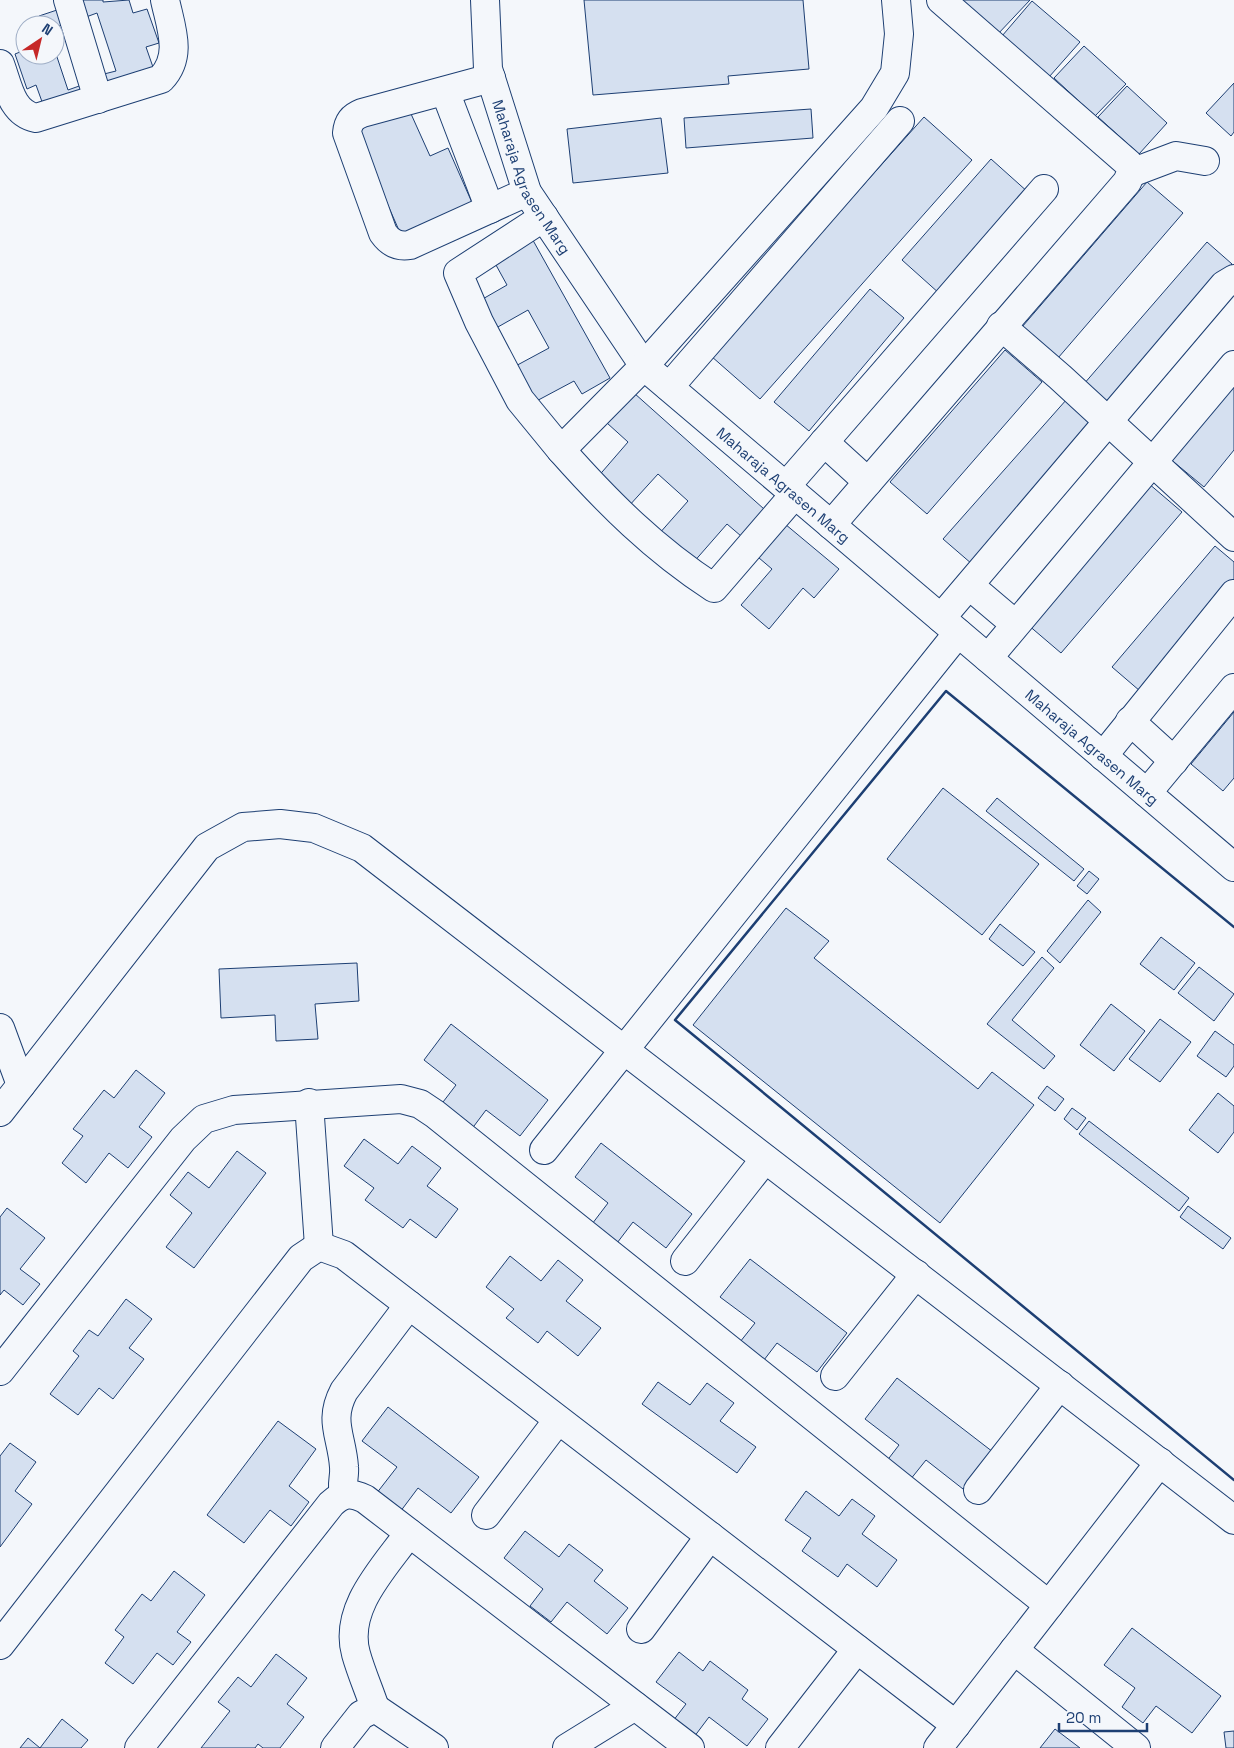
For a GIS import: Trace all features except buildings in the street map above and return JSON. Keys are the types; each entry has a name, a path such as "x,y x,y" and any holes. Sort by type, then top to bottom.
{"street":[{"path":"68,0 98,98"},
{"path":"0,64 15,107 27,116 36,118 161,79 168,71 175,49 165,0"},
{"name":"Maharaja Agrasen Marg","path":"485,0 488,69 526,192 644,366 1234,867"},
{"path":"561,450 644,366 874,108 895,73 899,34 896,0"},
{"path":"831,525 1127,182 1131,172 1128,164 941,0"},
{"path":"491,78 362,113 350,122 347,133 383,233 392,243 402,247 410,246 526,192"},
{"path":"445,91 490,209"},
{"path":"669,387 900,121"},
{"path":"1131,172 1176,156 1205,161"},
{"path":"544,217 458,273 479,322 520,400 561,450 616,512 681,567 714,588 790,490 824,442 1044,189"},
{"path":"544,1150 950,626 970,586 1224,285 1234,279"},
{"path":"1001,326 1234,537"},
{"path":"988,658 1234,365"},
{"path":"824,442 868,482"},
{"path":"970,586 1015,624"},
{"path":"1103,756 1234,594"},
{"path":"1147,794 1234,688"},
{"path":"1130,721 1174,761"},
{"path":"0,1112 207,847 243,827 280,824 314,828 362,848 1234,1520"},
{"path":"0,1028 21,1085"},
{"path":"0,1371 183,1139 204,1119 234,1110 309,1103 401,1099 420,1104 1050,1604"},
{"path":"309,1103 319,1246"},
{"path":"684,1261 765,1159"},
{"path":"319,1246 344,1255 956,1725"},
{"path":"0,1646 301,1258 319,1246"},
{"path":"835,1376 916,1274"},
{"path":"344,1494 342,1482 344,1468 336,1419 336,1406 344,1391 409,1305"},
{"path":"978,1490 1060,1385"},
{"path":"486,1515 558,1420"},
{"path":"938,1748 1160,1462"},
{"path":"139,1748 331,1504 344,1494 353,1493 365,1499 690,1748"},
{"path":"409,1533 361,1602 355,1618 353,1634 356,1653 375,1708 434,1748"},
{"path":"642,1629 710,1536"},
{"path":"780,1748 856,1649"},
{"path":"1014,1650 1136,1748"},
{"path":"567,1748 635,1706"},
{"path":"335,1748 361,1715 375,1708"}],"wall":[{"path":"1234,927 946,691 675,1020 1234,1480"}]}
